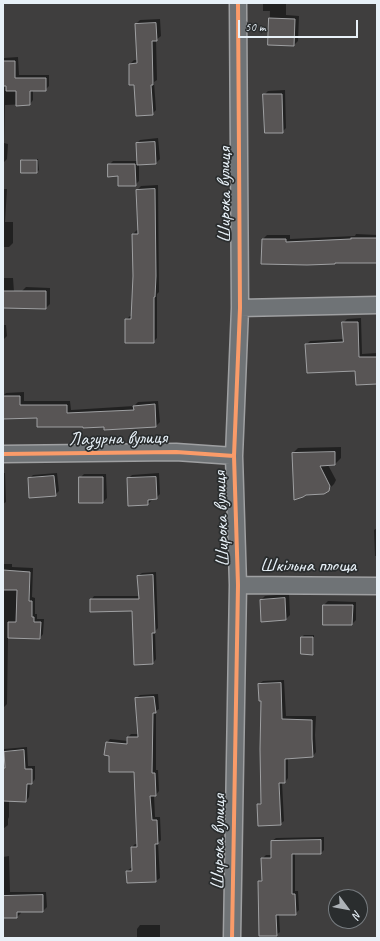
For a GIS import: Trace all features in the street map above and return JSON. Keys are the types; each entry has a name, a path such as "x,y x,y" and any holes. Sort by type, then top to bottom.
{"street":[{"name":"Широка вулиця","path":"232,938 238,585 234,456 240,308 238,3"},
{"path":"240,308 377,305"},
{"name":"Лазурна вулиця","path":"3,454 176,452 234,456"},
{"name":"Шкільна площа","path":"238,585 377,586"}],"building":[{"path":"269,18 295,19 294,46 268,45"},
{"path":"156,23 157,41 152,41 153,85 151,85 153,115 136,116 134,85 129,85 129,64 137,63 135,24"},
{"path":"3,61 15,61 15,78 46,78 46,91 30,91 30,105 16,106 16,91 6,91 6,86 3,86"},
{"path":"263,94 282,94 283,133 265,133"},
{"path":"155,142 156,164 137,165 136,143"},
{"path":"21,160 37,160 37,173 21,173"},
{"path":"108,164 135,164 136,186 118,186 118,176 108,177"},
{"path":"155,189 156,276 154,297 154,343 125,343 125,319 131,319 133,276 132,234 138,234 136,190"},
{"path":"377,238 377,263 307,265 261,264 262,239 286,239 286,242"},
{"path":"3,291 46,291 46,309 3,308"},
{"path":"342,322 358,322 359,357 377,357 377,384 356,385 355,371 307,373 305,344 343,342"},
{"path":"3,396 20,396 20,405 67,405 67,413 134,410 133,406 155,404 156,427 104,430 104,427 37,427 37,418 3,419"},
{"path":"335,452 335,465 320,466 330,486 329,491 324,494 306,495 294,500 292,453"},
{"path":"54,476 56,496 29,498 28,478"},
{"path":"79,477 103,477 103,503 79,503"},
{"path":"156,477 157,499 148,500 148,505 128,506 127,478"},
{"path":"3,570 30,572 29,601 32,601 32,617 34,617 34,622 41,622 40,639 8,638 8,622 16,622 17,590 3,590"},
{"path":"153,575 155,633 152,633 153,664 134,665 132,611 90,612 90,599 139,599 137,576"},
{"path":"285,598 286,620 261,622 260,600"},
{"path":"323,605 353,605 352,625 323,625"},
{"path":"301,637 313,637 313,655 301,654"},
{"path":"281,683 282,719 312,720 313,757 285,759 285,783 279,783 281,825 258,826 257,804 261,804 261,701 259,701 258,684"},
{"path":"154,697 156,713 153,713 152,773 155,773 156,796 150,796 152,820 157,820 158,844 155,844 156,882 127,883 126,871 132,871 131,847 137,847 134,772 109,772 109,756 104,755 106,742 127,744 127,737 138,737 135,698"},
{"path":"24,750 25,769 32,769 32,784 27,784 26,802 3,801 3,768 5,768 4,752"},
{"path":"321,840 321,854 292,854 292,894 295,894 296,915 276,915 277,936 259,936 258,881 262,881 261,858 271,858 271,841"},
{"path":"43,895 43,912 17,912 17,918 3,918 3,896"}],"cycle path":[{"path":"232,938 238,585 234,456 240,308 238,3"},
{"path":"3,454 176,452 234,456"}]}
